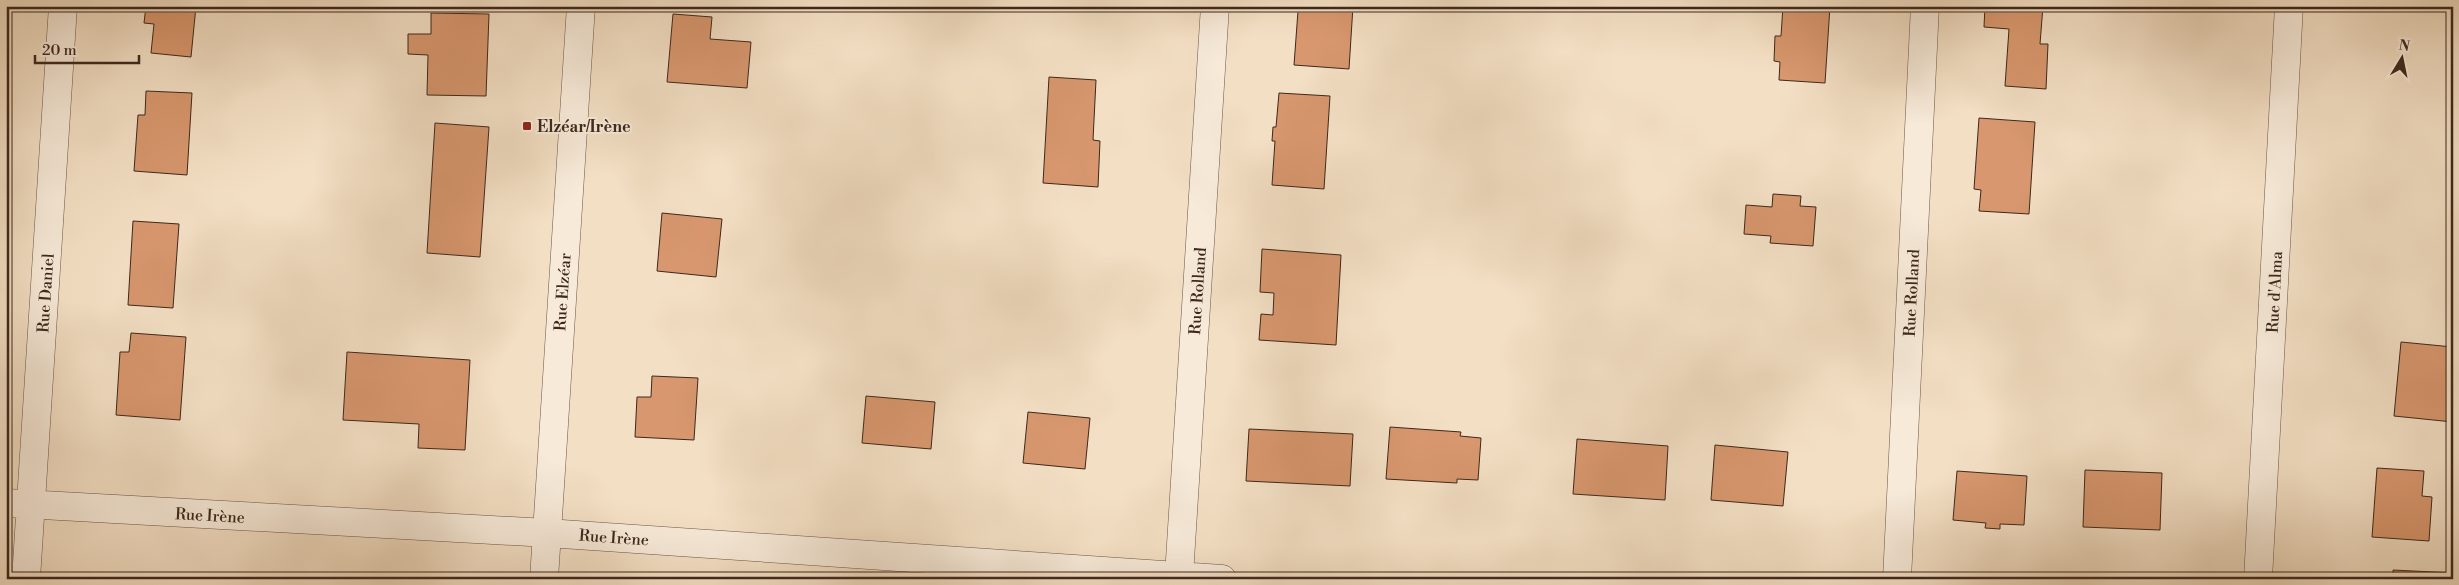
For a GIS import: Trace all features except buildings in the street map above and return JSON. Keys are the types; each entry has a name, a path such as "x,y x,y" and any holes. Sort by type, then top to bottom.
{"street":[{"name":"Rue Daniel","path":"26,579 19,504 63,6"},
{"name":"Rue Elzéar","path":"544,579 581,6"},
{"name":"Rue Rolland","path":"1179,576 1215,6"},
{"name":"Rue Rolland","path":"1897,579 1925,6"},
{"name":"Rue d'Alma","path":"2258,579 2290,6"},
{"name":"Rue Irène","path":"19,504 547,532 1222,579"}],"place":[{"name":"Elzéar/Irène","path":"527,126"}]}
